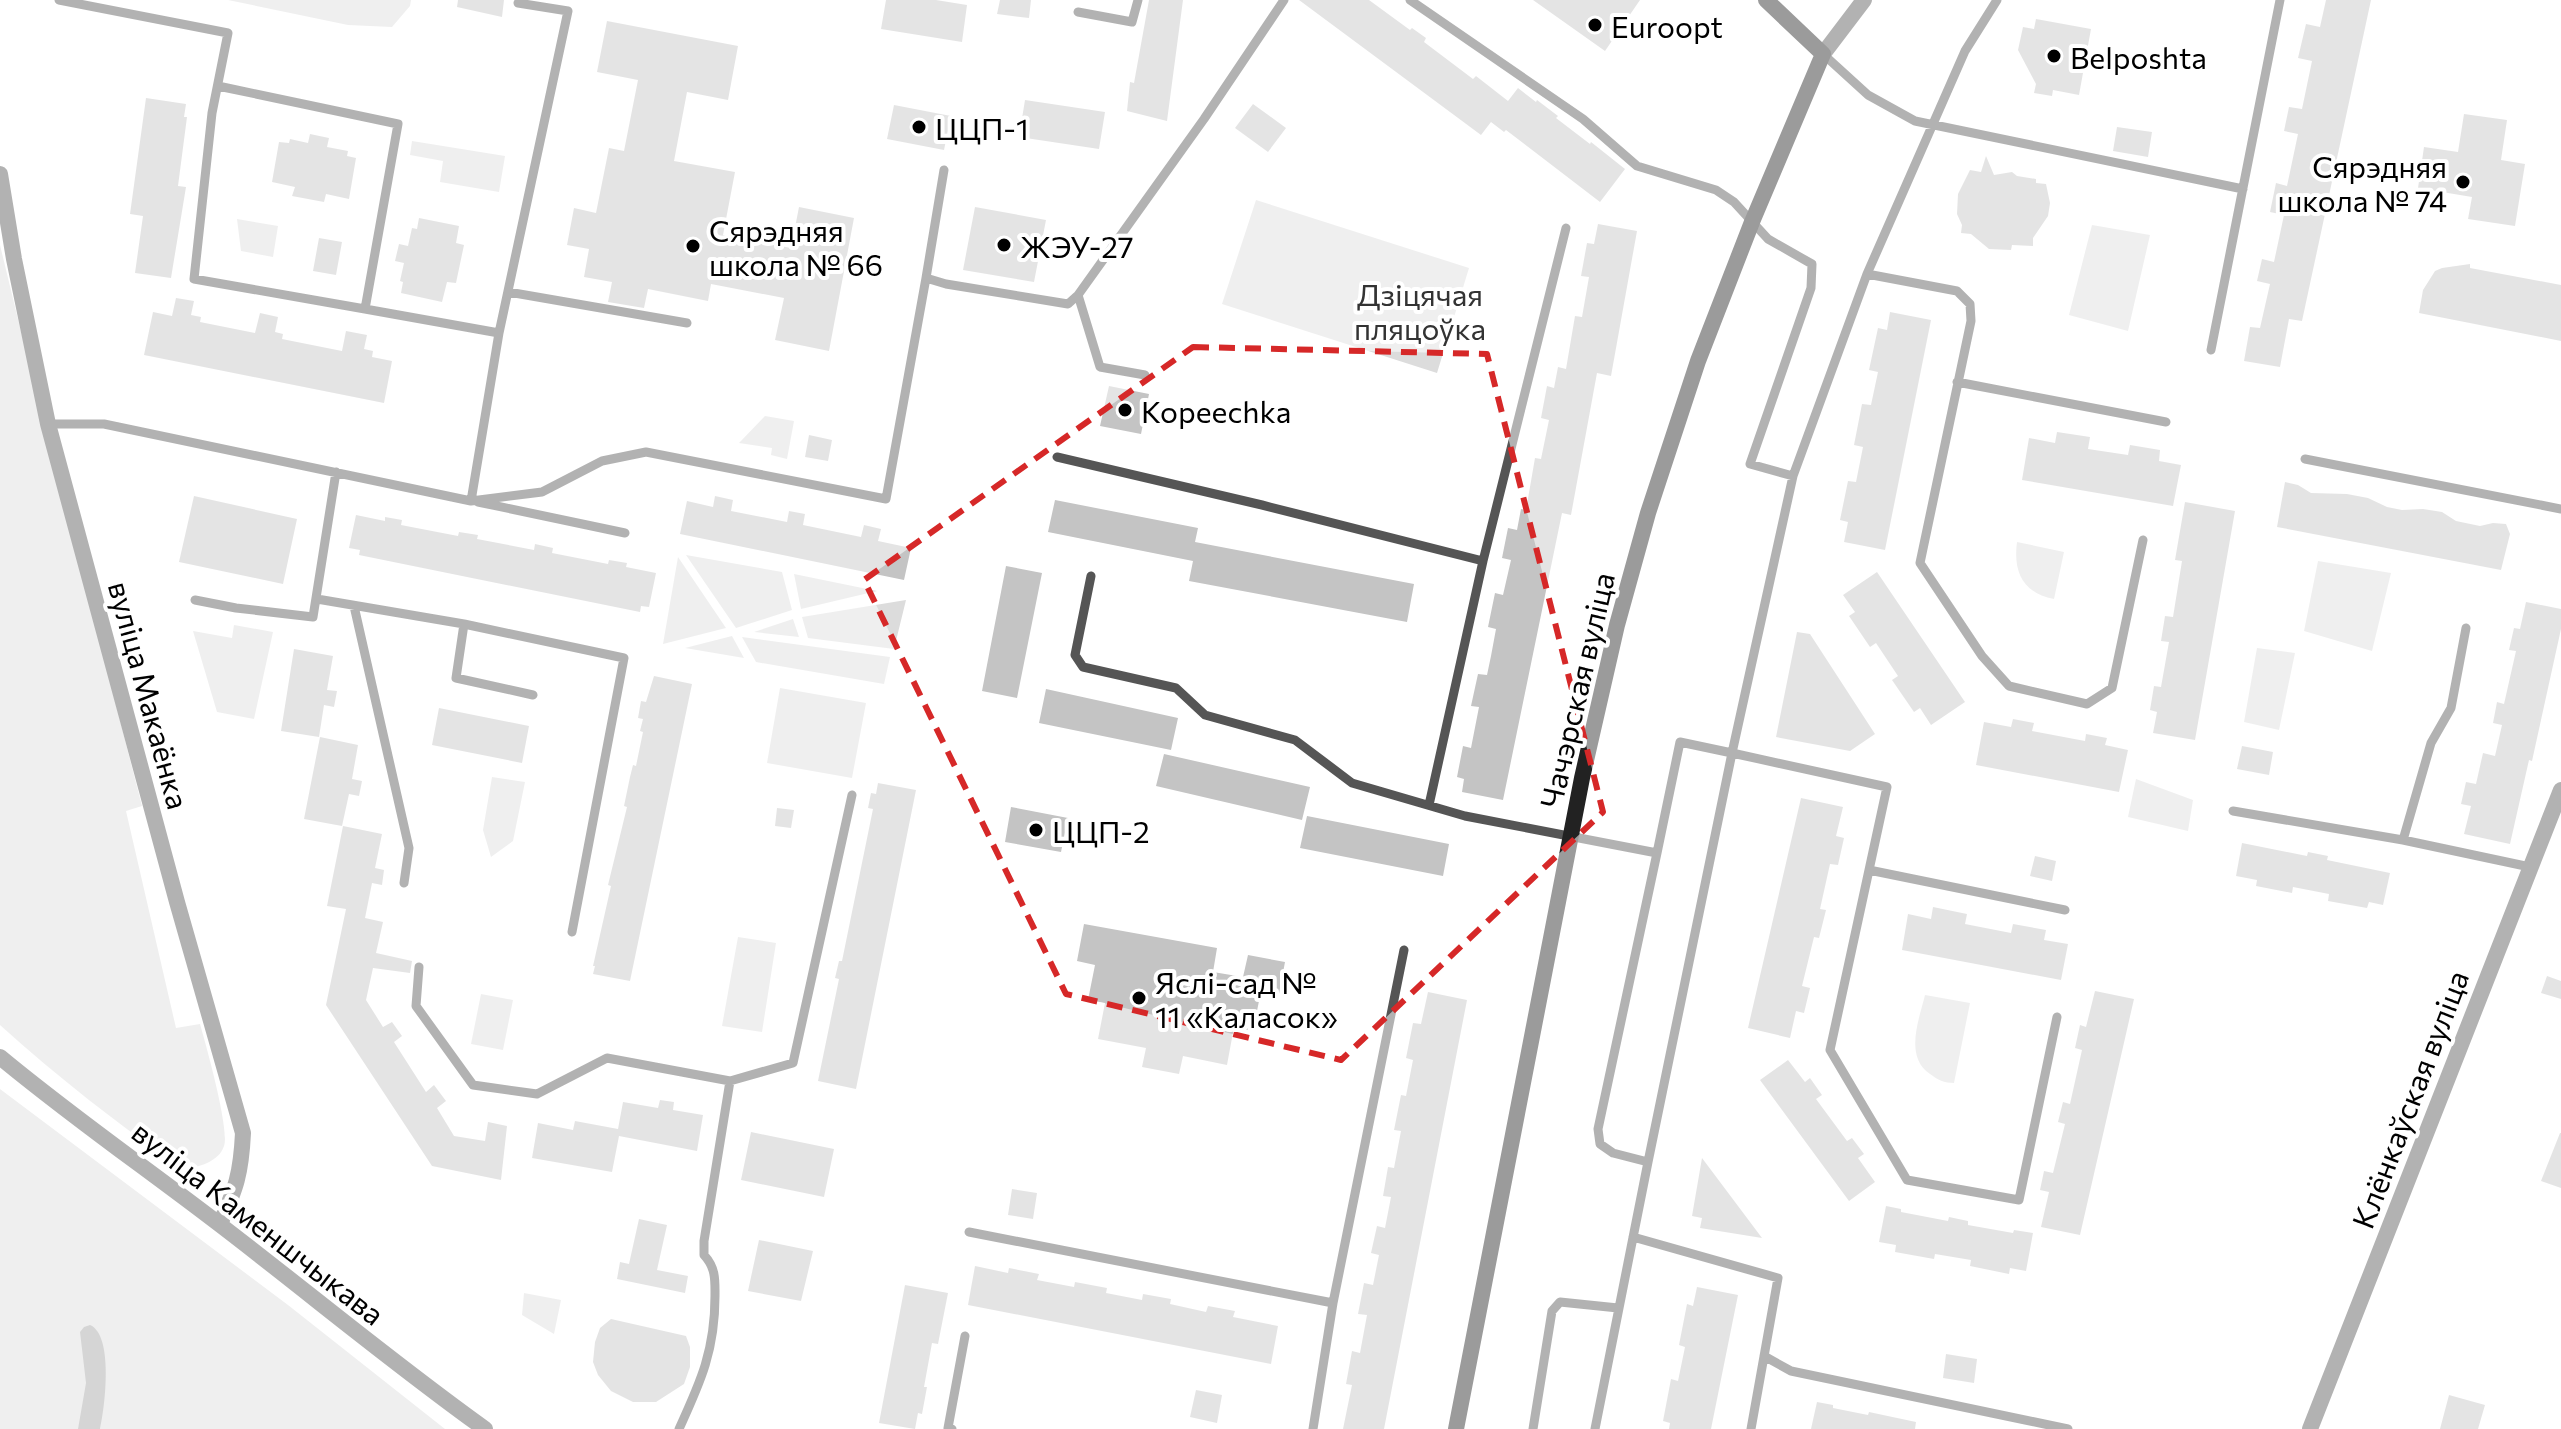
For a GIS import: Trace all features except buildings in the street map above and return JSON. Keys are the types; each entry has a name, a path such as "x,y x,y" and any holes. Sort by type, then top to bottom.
{"main road":[{"path":"1766,0 1823,54"},
{"name":"Чачэрская вуліца","path":"1456,1429 1571,836 1617,625 1648,513 1698,361 1752,222 1823,54"}],"street":[{"name":"Чачэрская вуліца","path":"1823,54 1864,0"},
{"name":"вуліца Макаёнка","path":"0,174 48,424 243,1133 237,1186 220,1224"},
{"name":"Клёнкаўская вуліца","path":"2310,1429 2561,790"},
{"name":"вуліца Каменшчыкава","path":"0,1057 485,1429"}],"lane":[{"path":"59,0 228,33 212,113 194,279 499,333"},
{"path":"1078,12 1132,22 1138,0"},
{"path":"926,278 1068,304 1078,295 1204,119 1284,0"},
{"path":"1410,0 1583,119 1637,166 1716,190 1734,202 1768,239 1812,264 1811,288 1750,464 1793,476"},
{"path":"1595,1429 1732,753 1793,476 1867,274 1965,51 1997,0"},
{"path":"2211,350 2280,0"},
{"path":"471,501 499,333 568,11 518,3"},
{"path":"1823,54 1868,95 1915,121 2243,189"},
{"path":"218,86 398,124 365,309"},
{"path":"471,501 542,492 602,461 646,452 886,499 944,170"},
{"path":"1429,805 1483,561 1566,228"},
{"path":"1867,274 1957,291 1970,304 1971,321 1920,563 1982,656 2009,686 2087,704 2112,688 2143,540"},
{"path":"508,292 687,323"},
{"path":"1078,295 1100,367 1145,375"},
{"path":"1957,382 2166,422"},
{"path":"48,424 104,424 625,533"},
{"path":"1057,457 1483,561"},
{"path":"2305,459 2561,509"},
{"path":"195,600 313,617 336,472"},
{"path":"1091,576 1075,655 1083,667 1176,688 1205,715 1295,740 1352,783 1465,816 1657,853"},
{"path":"317,599 464,624 624,658 572,932"},
{"path":"354,606 409,848 404,883"},
{"path":"464,624 456,678 533,695"},
{"path":"2403,840 2431,743 2451,708 2466,628"},
{"path":"1648,1162 1613,1153 1600,1144 1598,1129 1680,742 1887,787 1830,1050 1907,1180 2019,1200 2057,1017"},
{"path":"419,967 416,1006 473,1085 537,1094 607,1058 730,1081 793,1063 852,795"},
{"path":"2233,811 2403,840 2530,867"},
{"path":"1869,870 2065,910"},
{"path":"1313,1429 1333,1303 1404,950"},
{"path":"679,1429 700,1385 713,1332 715,1273 712,1263 704,1255 704,1241 730,1081"},
{"path":"969,1232 1333,1303"},
{"path":"1633,1237 1778,1278 1751,1429"},
{"path":"1533,1429 1552,1311 1560,1302 1618,1308"},
{"path":"952,1429 948,1428 965,1336"},
{"path":"1764,1356 1791,1371 2068,1429"}],"highlighted area":[{"path":"1193,347 1487,354 1603,812 1341,1060 1066,994 864,580"}],"green space":[{"path":"228,0 411,0 410,6 392,27 348,25"},
{"path":"412,141 505,156 499,192 440,182 443,161 410,155"},
{"name":"Дзіцячая пляцоўка","path":"1256,200 1469,268 1437,373 1222,304"},
{"path":"237,219 278,226 273,257 241,251"},
{"path":"2092,225 2150,235 2128,331 2069,315"},
{"path":"0,245 142,806 126,811 176,1028 200,1024 221,1106 225,1137 221,1152 207,1163 183,1170 89,1100 0,1025"},
{"path":"765,416 794,421 787,459 771,455 772,448 739,443"},
{"path":"2017,542 2064,552 2054,599 2035,592 2022,580 2017,563"},
{"path":"686,555 782,572 792,610 736,628"},
{"path":"678,557 726,628 663,644"},
{"path":"2318,561 2391,573 2372,651 2304,631"},
{"path":"794,574 877,591 801,609"},
{"path":"906,600 894,649 808,638 802,617"},
{"path":"793,619 799,637 754,632"},
{"path":"234,625 273,632 254,719 217,712 193,631 232,638"},
{"path":"732,636 744,658 685,648"},
{"path":"742,637 890,657 884,684 756,662"},
{"path":"2257,648 2295,653 2279,730 2244,722"},
{"path":"780,688 866,703 852,778 767,763"},
{"path":"492,777 525,782 513,841 491,857 483,830"},
{"path":"2136,779 2193,800 2188,831 2128,817"},
{"path":"738,937 776,943 762,1032 722,1026"},
{"path":"481,994 513,1000 503,1050 471,1044"},
{"path":"1925,995 1970,1003 1954,1083 1933,1076 1917,1058 1917,1026"},
{"path":"0,1089 288,1305 445,1429 0,1429"},
{"path":"524,1293 561,1300 554,1334 522,1315"}],"shaded area":[{"path":"90,1325 98,1331 105,1357 104,1405 100,1429 78,1429 86,1383 80,1332"}],"place":[{"name":"Euroopt","path":"1595,25"},
{"name":"Belposhta","path":"2054,56"},
{"name":"ЦЦП-1","path":"919,127"},
{"name":"Сярэдняя школа № 74","path":"2463,182"},
{"name":"ЖЭУ-27","path":"1004,245"},
{"name":"Сярэдняя школа № 66","path":"693,246"},
{"name":"Kopeechka","path":"1125,410"},
{"name":"ЦЦП-2","path":"1036,830"},
{"name":"Яслі-сад № 11 «Каласок»","path":"1139,998"}]}
